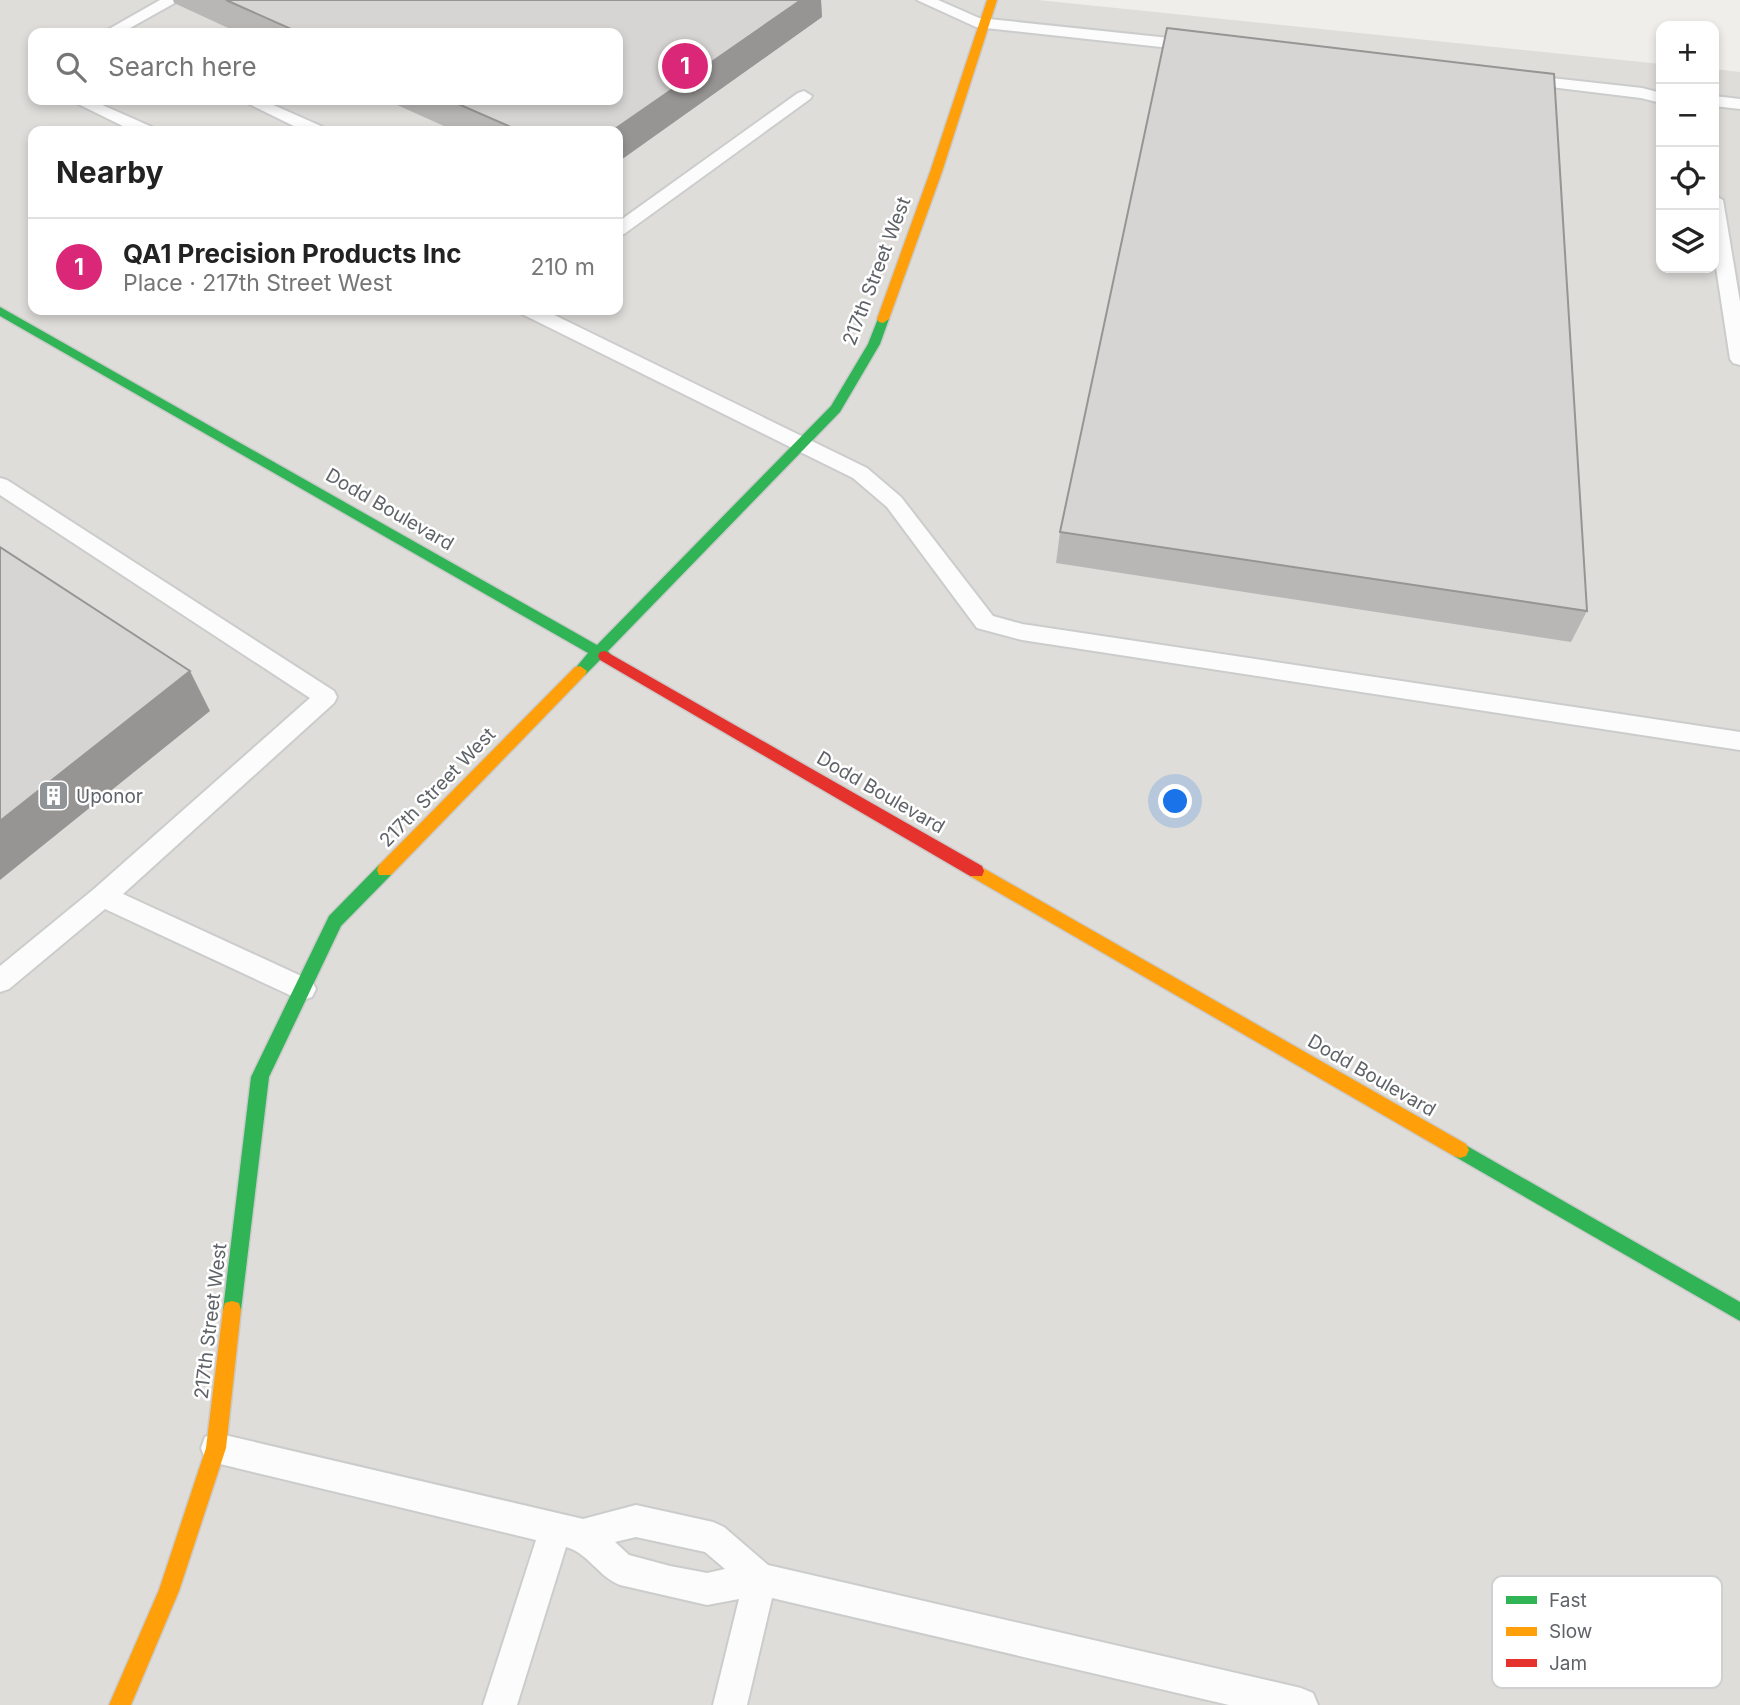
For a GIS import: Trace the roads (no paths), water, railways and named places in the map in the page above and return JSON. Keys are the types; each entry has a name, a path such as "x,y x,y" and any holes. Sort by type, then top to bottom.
{"street":[{"name":"217th Street West","path":"120,1705 169,1591 216,1448 260,1077 335,921 836,409 874,344 936,172 992,0"},
{"name":"Dodd Boulevard","path":"0,311 599,653 1740,1312"}],"lane":[{"path":"119,28 172,0"},
{"path":"925,0 976,22 1218,48"},
{"path":"1505,78 1656,96"},
{"path":"623,226 804,96"},
{"path":"1719,102 1740,104"},
{"path":"89,105 135,126"},
{"path":"260,105 306,126"},
{"path":"1716,210 1740,359"},
{"path":"539,315 860,473 894,502 985,622 1022,632 1740,741"},
{"path":"0,485 326,697 103,895 0,981"},
{"path":"103,895 303,989"},
{"path":"216,1448 569,1532 620,1569 670,1583 707,1589 760,1579 1301,1705"},
{"path":"569,1532 636,1521 713,1538 760,1579"},
{"path":"500,1705 569,1532"},
{"path":"730,1705 760,1579"}],"place":[{"name":"QA1 Precision Products Inc","path":"685,66"},
{"name":"Uponor","path":"53,796"}]}
